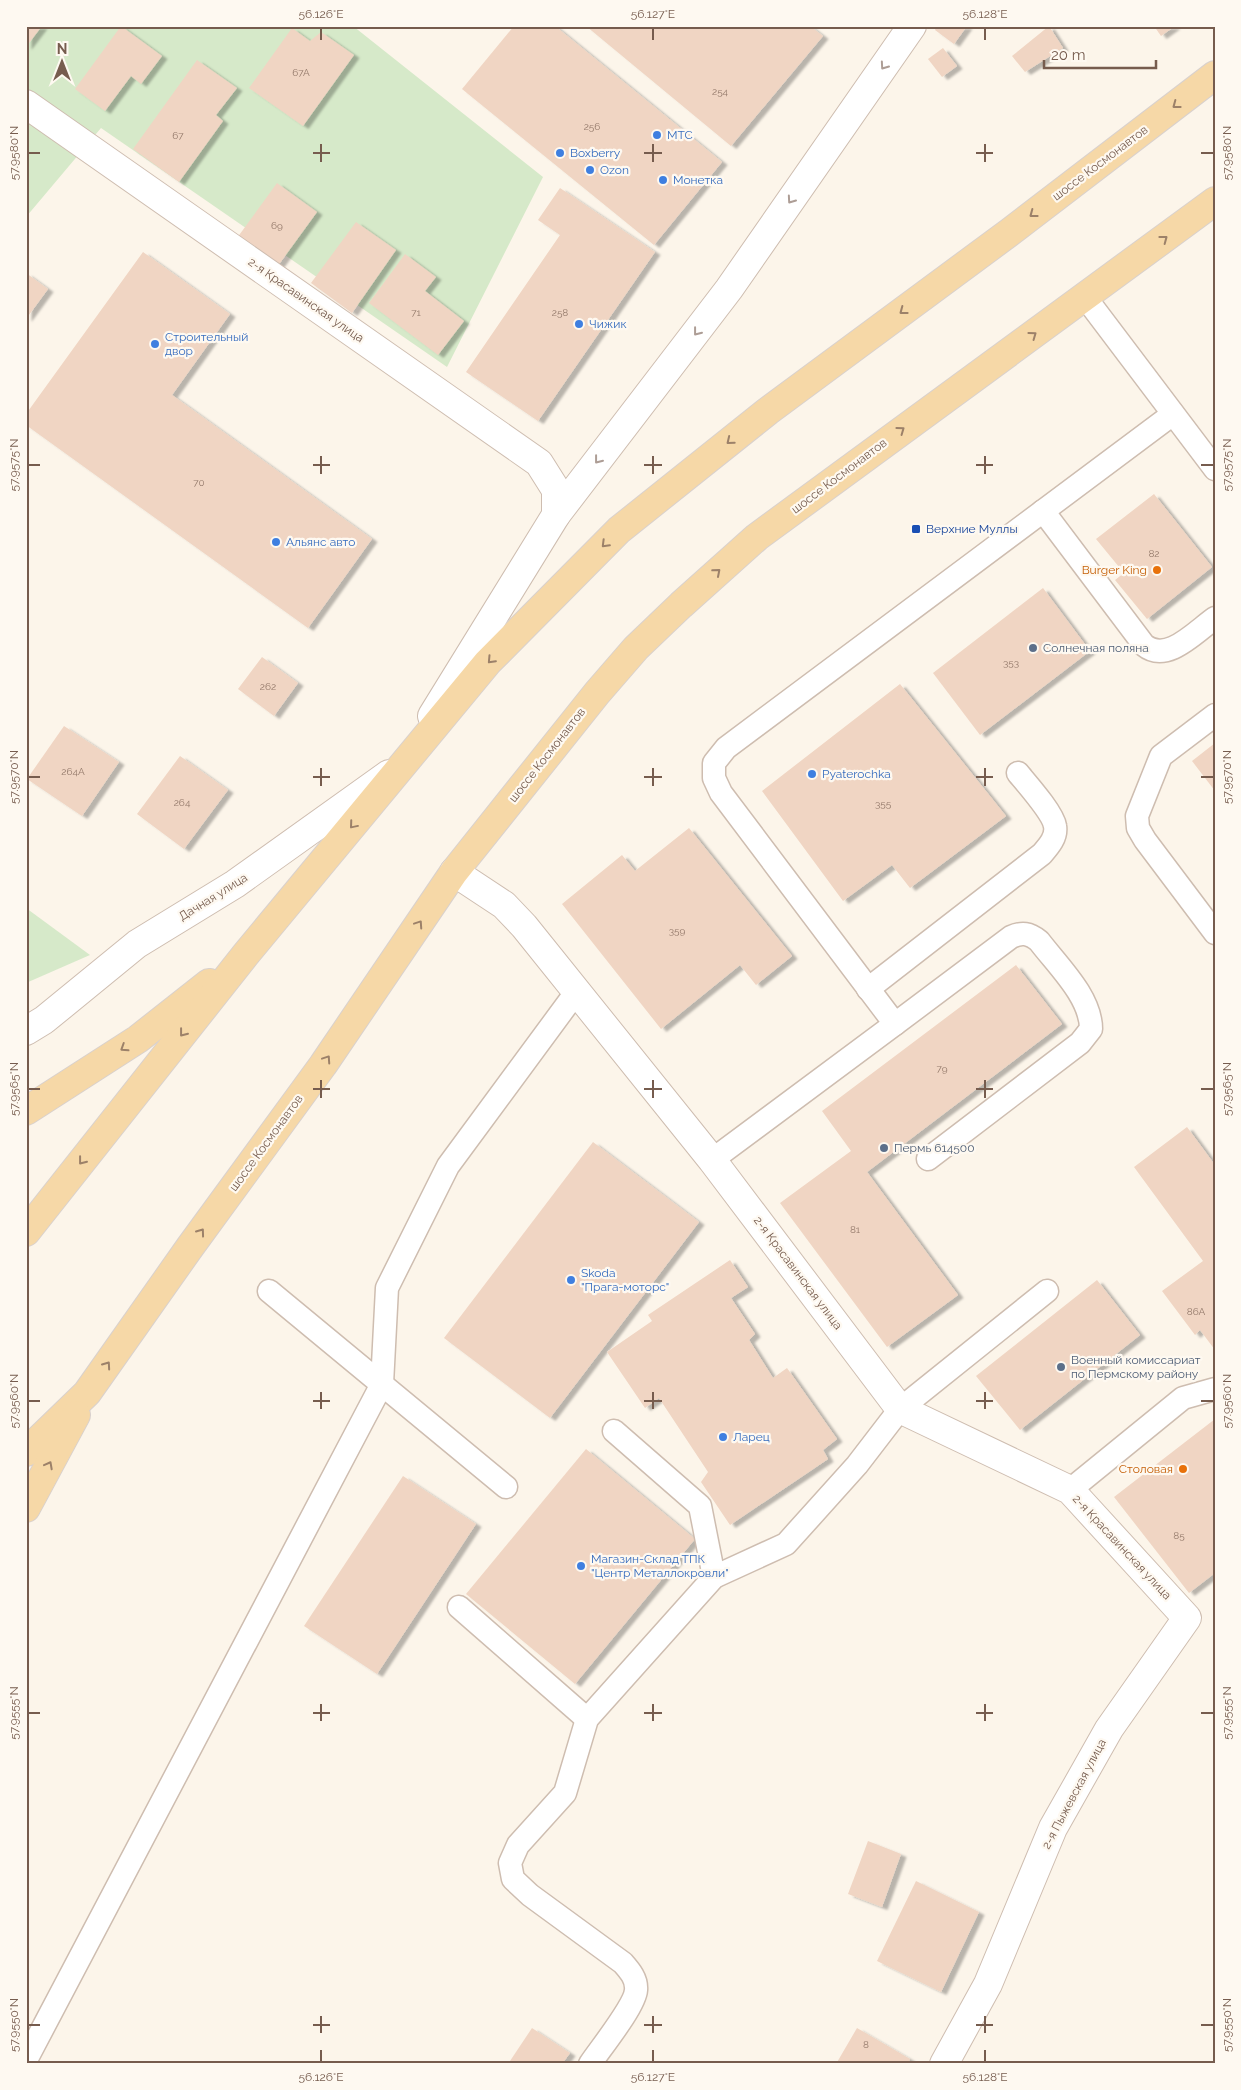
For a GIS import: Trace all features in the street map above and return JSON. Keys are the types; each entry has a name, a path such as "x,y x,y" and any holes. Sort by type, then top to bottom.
{"main road":[{"name":"шоссе Космонавтов","path":"26,1232 246,954 488,662 619,530 768,411 1010,232 1215,75"},
{"name":"шоссе Космонавтов","path":"26,1452 87,1393 190,1247 323,1065 454,872 597,693 636,648 757,537 1215,201"},
{"path":"26,1111 138,1040 246,954"},
{"path":"26,1508 87,1393"}],"street":[{"path":"403,764 556,515 729,289 903,30"},
{"name":"2-я Красавинская улица","path":"26,104 539,463 556,490 556,515"},
{"name":"Дачная улица","path":"26,1031 44,1020 137,944 235,884 403,764"},
{"name":"2-я Красавинская улица","path":"454,872 504,905 578,991 712,1160 900,1409 1070,1490 1187,1618"},
{"name":"2-я Пыжевская улица","path":"944,2064 988,1984 1053,1828 1109,1730 1187,1618"}],"lane":[{"path":"1085,297 1215,469"},
{"path":"895,1024 721,793 714,778 714,763 726,748 1173,414"},
{"path":"1043,511 1144,645 1151,651 1164,652 1177,646 1215,618"},
{"path":"1215,715 1161,756 1137,816 1138,828 1145,840 1215,933"},
{"path":"868,989 1042,854 1053,841 1055,826 1048,812 1018,773"},
{"path":"712,1160 1011,937 1020,933 1031,934 1039,941 1085,1002 1091,1016 1092,1030 1080,1043 928,1159"},
{"path":"26,2060 382,1384 387,1288 448,1166 578,991"},
{"path":"269,1291 506,1487"},
{"path":"590,2064 629,2007 636,1991 634,1975 623,1963 530,1895 513,1879 510,1863 518,1845 564,1793 587,1720 714,1577 786,1544 857,1465 900,1409 1047,1291"},
{"path":"1070,1490 1183,1398 1215,1389"},
{"path":"614,1431 700,1506 714,1577"},
{"path":"459,1607 587,1720"}],"green space":[{"path":"26,26 353,26 543,177 447,367 101,128 26,217"},
{"path":"26,908 90,955 26,983"}],"building":[{"path":"26,26 42,26 26,47"},
{"path":"121,26 162,56 141,84 131,76 105,111 75,89"},
{"path":"514,26 555,26 722,162 654,245 462,89"},
{"path":"586,26 810,26 823,36 731,146"},
{"path":"937,26 967,26 954,44 935,30"},
{"path":"1049,26 1063,48 1025,72 1012,56"},
{"path":"1154,26 1175,26 1161,36"},
{"path":"292,28 310,41 321,32 354,55 303,126 249,88"},
{"path":"943,48 957,66 942,77 928,59"},
{"path":"197,60 237,88 216,115 223,121 179,182 133,149"},
{"path":"277,183 317,212 277,267 237,238"},
{"path":"560,188 655,252 538,421 466,372 560,235 538,220"},
{"path":"356,222 396,250 352,313 311,283"},
{"path":"143,252 230,314 172,395 372,539 308,628 26,425 26,414"},
{"path":"405,254 436,277 425,291 464,321 438,355 369,303"},
{"path":"26,273 48,289 26,319"},
{"path":"1154,494 1212,567 1147,619 1115,580 1124,573 1096,539"},
{"path":"1043,588 1090,651 980,735 933,673"},
{"path":"262,657 298,683 274,716 238,689"},
{"path":"900,684 1006,816 910,888 892,865 843,901 762,791"},
{"path":"64,726 119,762 82,816 27,779"},
{"path":"1215,743 1215,791 1192,761"},
{"path":"180,756 228,790 184,849 137,814"},
{"path":"689,828 792,956 756,985 740,965 661,1029 562,904 622,855 635,871"},
{"path":"1016,965 1062,1024 867,1172 958,1295 887,1347 780,1203 851,1151 822,1111"},
{"path":"1187,1127 1215,1165 1215,1350 1200,1330 1195,1335 1162,1291 1203,1261 1134,1167"},
{"name":"Skoda \"Прага-моторс\"","path":"593,1142 699,1222 550,1418 444,1338"},
{"path":"730,1260 748,1287 731,1298 755,1334 749,1340 773,1378 787,1368 837,1439 823,1450 828,1459 730,1525 701,1482 708,1472 659,1398 645,1408 607,1352 652,1321 648,1315"},
{"path":"1097,1280 1140,1335 1020,1430 976,1376"},
{"path":"1215,1419 1215,1573 1189,1593 1114,1497"},
{"name":"Магазин-Склад ТПК \"Центр Металлокровли\"","path":"586,1449 695,1539 575,1684 466,1594"},
{"path":"403,1476 476,1524 377,1674 304,1626"},
{"path":"868,1841 901,1854 882,1907 848,1894"},
{"path":"916,1881 979,1912 941,1992 877,1961"},
{"path":"532,2028 570,2053 562,2064 508,2064"},
{"path":"857,2028 910,2059 908,2064 836,2064"}],"place":[{"name":"МТС","path":"657,135"},
{"name":"Boxberry","path":"560,153"},
{"name":"Ozon","path":"590,170"},
{"name":"Монетка","path":"663,180"},
{"name":"Чижик","path":"579,324"},
{"name":"Строительный двор","path":"155,344"},
{"name":"Верхние Муллы","path":"916,529"},
{"name":"Альянс авто","path":"276,542"},
{"name":"Burger King","path":"1157,570"},
{"name":"Солнечная поляна","path":"1033,648"},
{"name":"Pyaterochka","path":"812,774"},
{"name":"Пермь 614500","path":"884,1148"},
{"name":"Skoda \"Прага-моторс\"","path":"571,1280"},
{"name":"Военный комиссариат по Пермскому району","path":"1061,1367"},
{"name":"Ларец","path":"723,1437"},
{"name":"Столовая","path":"1183,1469"},
{"name":"Магазин-Склад ТПК \"Центр Металлокровли\"","path":"581,1566"}]}
